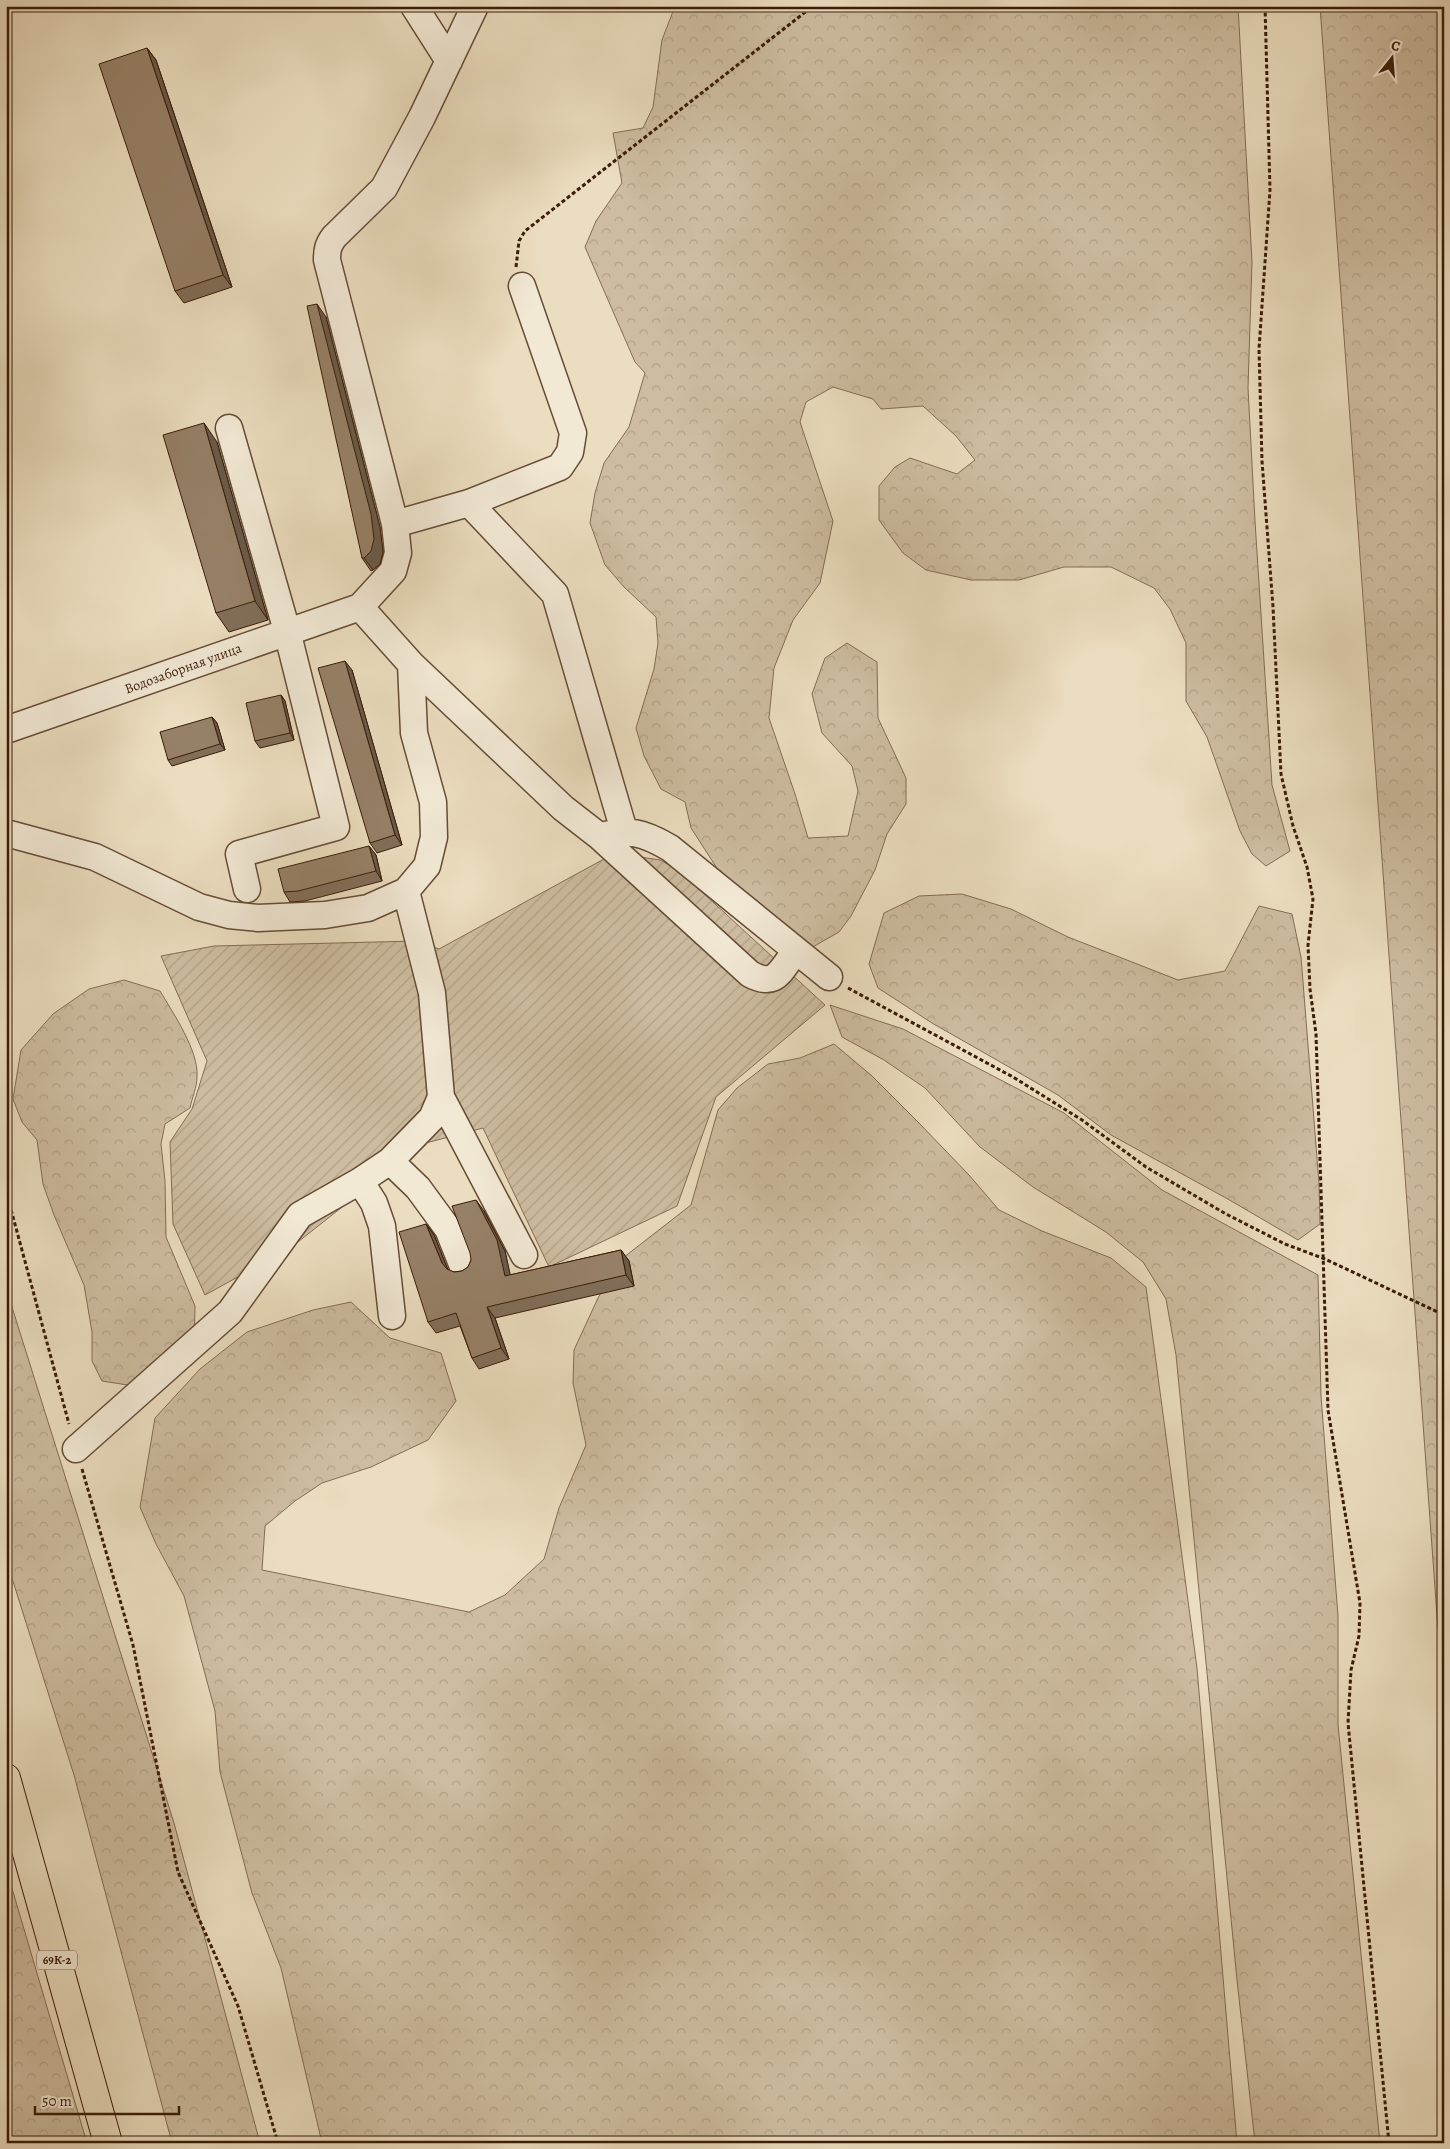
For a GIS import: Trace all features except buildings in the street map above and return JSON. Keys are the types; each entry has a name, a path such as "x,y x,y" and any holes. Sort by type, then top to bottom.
{"main road":[{"name":"69К-2","path":"6,1778 108,2143"}],"street":[{"path":"414,6 449,61"},
{"path":"475,6 422,117 384,188 328,244 327,260 395,524 398,553 393,571 360,607 411,664 563,808 598,836 750,974 762,980 770,980 775,977 795,952"},
{"path":"395,524 469,503 560,467 570,452 573,433 522,286"},
{"path":"229,428 287,631 336,827 240,854 247,889"},
{"path":"469,503 555,594 624,831"},
{"name":"Водозаборная улица","path":"6,730 360,607"},
{"path":"6,833 95,857 199,908 229,915 258,918 325,914 368,908 406,891 427,866 434,837 433,802 414,733 411,664"},
{"path":"598,836 624,831 648,836 670,848 795,952 829,977"},
{"path":"406,891 432,993 441,1097 524,1255"},
{"path":"76,1449 230,1312 300,1215 360,1181 390,1161 432,1118 441,1097"},
{"path":"390,1161 418,1188 448,1230 464,1270"},
{"path":"360,1181 374,1204 382,1226 392,1316"}],"path":[{"path":"522,286 516,269 516,254 519,241 525,231 813,6"},
{"path":"1265,6 1270,190 1259,349 1262,461 1281,774 1293,826 1307,867 1313,899 1308,945 1310,989 1316,1034 1325,1259 1328,1410 1360,1603 1359,1636 1351,1670 1348,1723 1389,2143"},
{"path":"829,977 1013,1077 1082,1120 1146,1167 1226,1214 1285,1244 1325,1259 1444,1315"},
{"path":"6,1191 76,1449 133,1645 178,1872 238,2006 278,2143"}],"green space":[{"path":"675,6 1238,6 1252,262 1248,388 1255,521 1272,785 1290,851 1266,866 1252,854 1240,831 1207,737 1186,701 1186,643 1170,609 1154,588 1111,567 1064,567 1019,580 971,580 926,570 903,553 879,520 879,486 895,467 910,458 957,474 975,460 956,436 923,406 881,409 873,399 833,387 806,402 800,422 833,521 820,583 793,620 774,668 769,718 808,838 848,836 858,791 852,766 822,733 812,694 825,658 847,643 877,662 878,718 906,778 906,804 887,834 875,870 851,916 839,932 804,952 742,907 691,828 685,802 661,789 644,756 636,728 654,669 658,643 656,617 624,587 605,565 590,523 595,493 604,463 629,427 645,373 635,362 585,247 596,221 622,183 613,133 643,128 653,107 662,40"},
{"path":"1320,6 1444,6 1444,1712"},
{"path":"615,853 660,860 678,870 825,1005 716,1097 677,1206 549,1267 483,1128 422,1144 289,1249 205,1295 173,1224 170,1142 192,1109 207,1061 161,956 214,946 417,941 439,949"},
{"path":"962,894 1011,909 1068,937 1178,980 1225,971 1259,906 1292,914 1301,957 1319,1183 1320,1224 1298,1240 1111,1135 1058,1095 932,1023 878,988 869,964 884,913 919,896"},
{"path":"124,980 160,991 190,1044 197,1067 195,1089 190,1108 165,1124 161,1144 165,1181 166,1237 195,1306 194,1347 134,1386 102,1381 92,1361 92,1332 84,1285 43,1184 37,1140 22,1122 13,1099 21,1050 53,1014 89,989"},
{"path":"830,1005 903,1029 1064,1113 1162,1190 1318,1275 1321,1396 1338,1616 1338,1725 1380,2143 1255,2143 1237,1980 1176,1355 1166,1299 1143,1262 1106,1232 1033,1187 980,1147 925,1088 884,1060 842,1037"},
{"path":"834,1044 872,1076 918,1122 969,1175 999,1210 1042,1231 1111,1258 1146,1287 1197,1668 1237,2143 322,2143 281,1968 252,1893 220,1772 215,1711 184,1596 156,1544 140,1507 155,1418 200,1369 247,1332 313,1310 351,1302 390,1338 441,1353 456,1401 428,1440 371,1467 322,1483 295,1501 265,1526 262,1570 469,1612 505,1595 544,1559 559,1508 586,1445 573,1383 574,1350 598,1298 619,1261 691,1205 718,1110 737,1088 768,1064 800,1058"},
{"path":"6,1288 174,1823 260,2143 172,2143 74,1775 6,1559"},
{"path":"6,1868 87,2143 6,2143"}]}
